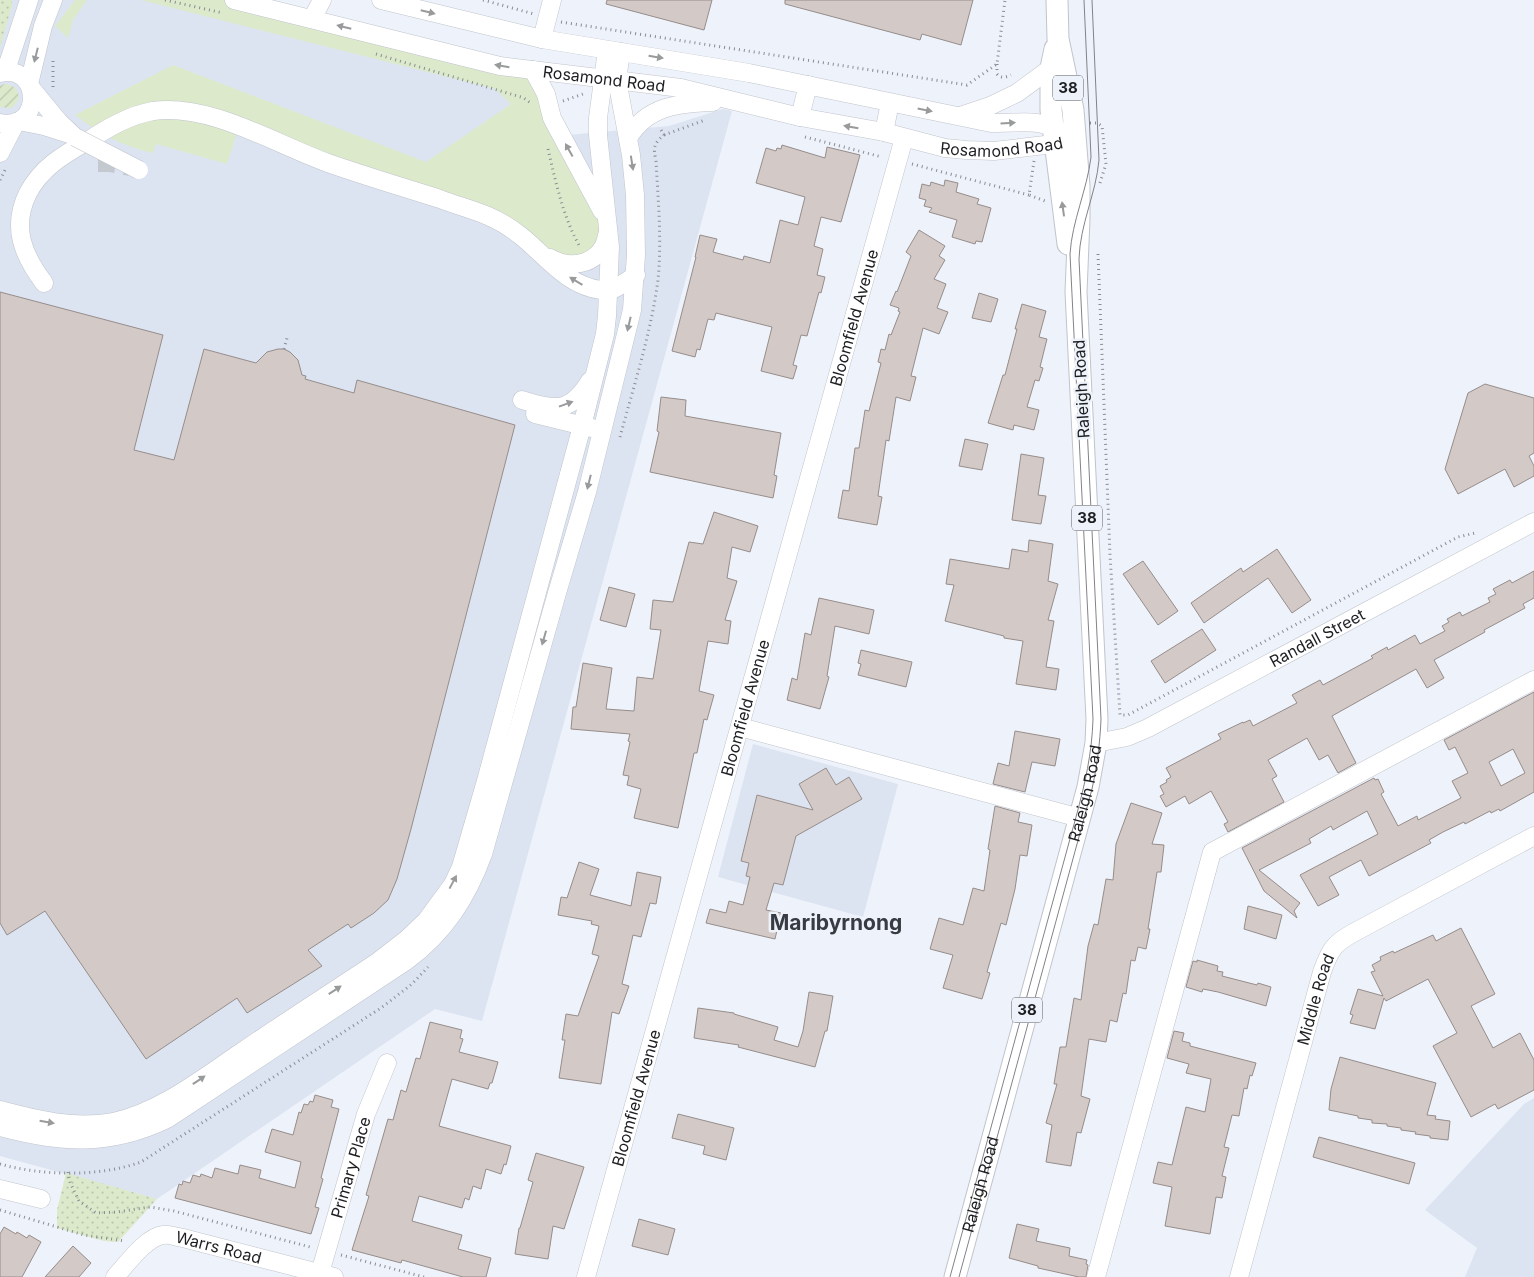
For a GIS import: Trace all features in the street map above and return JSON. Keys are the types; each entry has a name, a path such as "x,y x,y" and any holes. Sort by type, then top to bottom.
{"main road":[{"name":"Raleigh Road","path":"960,1276 1080,818 1093,766 1096,743 1097,719 1076,292 1079,206 1074,128 1058,39 1057,0"},
{"name":"Raleigh Road","path":"1058,39 1051,68 1051,110 1053,136 1076,292"}],"street":[{"path":"18,33 19,0"},
{"path":"29,0 8,61 1,72 16,73 22,77 30,86 50,122"},
{"path":"312,19 313,0"},
{"path":"312,19 322,0"},
{"name":"Rosamond Road","path":"381,0 542,39 749,73 991,123 1042,123 1053,136 1066,142 1074,128"},
{"path":"542,39 552,0"},
{"path":"0,153 12,122 25,116 31,107 33,99 30,86 36,54 54,2"},
{"name":"Rosamond Road","path":"233,8 312,19 500,66 533,70 607,85 681,88 800,118 884,132 945,148 994,150 1053,136"},
{"path":"0,1127 45,1138 77,1141 117,1137 154,1125 190,1105 406,962 438,934 465,896 476,875 483,854 498,769 605,334 610,247 598,135 614,51"},
{"path":"960,116 990,106 1017,93 1051,68"},
{"path":"533,70 542,85 557,127 608,224 607,238 602,251 589,261 563,264 536,249"},
{"path":"0,1110 47,1122 71,1125 112,1122 127,1118 171,1098 376,963 407,939 426,921 454,884 498,769 578,526 632,310 636,276 635,195 628,138 607,85"},
{"path":"800,118 808,85"},
{"path":"628,138 635,126 651,113 665,108 700,102 736,102"},
{"path":"884,132 890,103"},
{"path":"44,283 32,268 20,238 22,207 38,176 62,156 92,138 134,117 153,112 187,111 210,116 328,162 487,215 514,231 559,270 579,284 593,289 608,291 636,276"},
{"path":"12,122 50,122 139,170"},
{"name":"Bloomfield Avenue","path":"586,1277 904,138"},
{"path":"596,371 580,396 567,405 545,407 521,405 582,426 603,430"},
{"name":"Randall Street","path":"1096,743 1127,737 1148,728 1534,522"},
{"path":"1096,1277 1212,852 1534,680"},
{"path":"740,727 1080,818"},
{"name":"Middle Road","path":"1239,1277 1322,972 1330,951 1339,941 1353,932 1534,836"},
{"name":"Primary Place","path":"325,1275 327,1251 366,1114 387,1063"},
{"path":"0,1189 41,1199"},
{"name":"Warrs Road","path":"146,1244 155,1237 163,1235 183,1238 325,1275"},
{"path":"115,1277 146,1244"}],"path":[{"path":"164,0 233,8"},
{"path":"483,0 547,19 967,85 997,64 1005,0"},
{"path":"371,53 524,98 536,109 591,93 607,85"},
{"path":"53,94 54,58"},
{"path":"651,113 664,135"},
{"path":"619,438 646,343 654,308 658,278 660,234 656,160 653,149 657,141 664,135 713,118"},
{"path":"1074,128 1083,123 1098,123 1102,126 1106,164 1098,189"},
{"path":"548,148 569,226 589,261"},
{"path":"1098,251 1110,555 1120,715 1128,715 1458,537 1483,532"},
{"path":"284,349 287,338"},
{"path":"0,1164 40,1171 68,1172 106,1171 141,1162 381,1008 412,984 430,965"},
{"path":"68,1172 70,1182 79,1202 96,1213 150,1208 174,1211 424,1277"},
{"path":"0,1210 84,1235 146,1244"}],"shaded area":[{"path":"0,0 157,0 508,82 545,137 669,126 723,109 732,111 482,1021 435,1009 157,1199 0,1156"},
{"path":"753,744 898,784 863,917 718,877"},
{"path":"1534,1098 1534,1277 1465,1277 1477,1248 1425,1210 1524,1104"}],"green space":[{"path":"0,0 12,0 12,6 0,48"},
{"path":"75,0 87,0 73,20 68,38 55,26"},
{"path":"141,0 234,0 533,70 598,202 607,238 575,264 520,235 239,127 227,164 156,144 153,153 131,147 112,138 93,128 75,115 173,65 426,162 511,104 495,89"},
{"path":"4,84 13,87 18,93 18,101 11,108 0,107 0,86"},
{"path":"66,1173 157,1199 118,1242 104,1241 57,1228 57,1210"}],"building":[{"path":"607,0 712,0 704,30 606,4"},
{"path":"785,0 973,0 961,45 922,34 920,40 785,4"},
{"path":"782,145 825,158 827,147 860,155 841,222 821,217 814,246 823,249 817,275 825,277 807,336 801,335 793,365 797,366 793,379 761,371 772,327 716,313 714,320 708,319 700,350 697,349 695,357 672,351 700,235 717,239 713,252 743,260 744,256 770,263 780,220 798,225 805,197 756,183 766,148 776,151 777,148 781,149"},
{"path":"945,180 958,183 956,192 979,199 977,204 991,208 982,242 976,241 975,244 952,237 957,220 929,212 932,208 924,206 926,200 919,198 922,184 930,186 931,182 944,186"},
{"path":"919,230 945,246 939,256 945,260 934,279 946,284 937,308 948,312 939,334 923,328 911,376 916,377 910,401 896,397 889,441 886,440 878,496 882,497 877,525 838,518 843,490 849,491 855,448 859,448 865,410 869,411 881,363 878,362 881,349 885,350 889,334 891,335 900,312 898,311 899,308 890,305 911,256 906,252"},
{"path":"0,292 163,335 134,450 174,460 204,349 256,363 267,352 284,349 298,360 302,375 306,376 305,379 354,393 357,380 515,425 411,829 397,879 388,900 374,913 351,928 348,924 308,950 322,966 247,1013 237,998 146,1059 45,911 7,935 0,923"},
{"path":"979,293 998,299 991,322 972,318"},
{"path":"1022,304 1046,311 1039,337 1047,339 1040,367 1043,368 1039,381 1035,380 1027,407 1039,410 1034,430 1014,425 1013,430 988,423 1003,375 1005,375"},
{"path":"1485,384 1534,398 1534,453 1529,456 1534,466 1534,476 1514,487 1505,469 1458,494 1445,469 1468,393"},
{"path":"661,397 686,400 685,416 781,433 774,475 777,476 773,498 650,472 659,432 657,431"},
{"path":"965,439 988,444 982,470 959,466"},
{"path":"1021,454 1044,458 1038,495 1046,496 1041,524 1012,520"},
{"path":"714,512 758,526 750,552 732,547 727,578 737,581 725,620 731,621 728,644 708,641 699,691 714,695 707,720 704,719 697,753 694,753 678,828 634,818 641,789 627,785 629,776 623,775 630,734 571,729 573,707 576,707 583,663 612,668 606,709 634,711 637,677 653,679 661,630 650,629 653,600 673,602 689,542 703,544"},
{"path":"1029,540 1053,544 1048,581 1058,584 1048,620 1054,621 1046,667 1059,669 1056,690 1016,684 1023,641 1004,638 1004,636 945,621 954,585 946,584 950,559 1009,569 1012,549 1028,552"},
{"path":"1277,549 1311,600 1292,613 1268,578 1204,623 1191,603 1241,568 1243,572"},
{"path":"1143,561 1178,611 1158,625 1123,574"},
{"path":"1534,571 1534,598 1523,604 1525,608 1434,660 1444,678 1427,688 1416,669 1332,716 1356,763 1338,773 1328,755 1319,760 1307,738 1268,760 1277,776 1272,779 1284,802 1228,832 1224,824 1228,822 1211,791 1189,804 1185,796 1166,807 1160,796 1164,794 1160,786 1171,777 1166,768 1221,739 1218,734 1250,720 1253,726 1297,703 1292,695 1320,680 1323,685 1373,658 1371,656 1387,647 1388,650 1415,635 1420,644 1445,631 1442,626 1449,622 1447,619 1460,612 1462,616 1490,602 1488,598 1496,594 1493,589 1510,580 1512,583"},
{"path":"609,587 635,594 626,627 600,620"},
{"path":"819,598 874,610 869,634 835,626 827,676 829,677 820,709 787,700 792,678 797,680 805,633 811,635"},
{"path":"1202,629 1216,650 1165,683 1151,661"},
{"path":"861,650 912,662 906,687 858,675 861,664 858,663"},
{"path":"1534,692 1534,792 1500,811 1499,809 1491,813 1490,811 1465,824 1464,822 1443,832 1429,840 1431,843 1369,876 1361,860 1329,877 1339,895 1318,906 1300,875 1378,834 1367,811 1333,830 1331,826 1309,839 1311,843 1259,870 1300,903 1294,911 1297,918 1264,891 1242,848 1374,778 1375,780 1378,779 1384,792 1381,794 1398,826 1417,816 1418,820 1461,798 1452,781 1468,773 1455,747 1449,750 1444,740","holes":["1513,749 1525,773 1501,786 1489,762"]},
{"path":"1015,731 1060,739 1055,766 1032,762 1025,792 993,784 998,763 1009,766"},
{"path":"826,768 836,785 849,777 862,799 796,836 783,885 774,883 766,910 781,913 775,939 706,923 710,909 726,913 729,901 743,905 750,877 746,876 749,863 741,861 757,795 813,810 799,784"},
{"path":"1131,803 1162,813 1152,844 1164,845 1161,872 1157,872 1146,949 1138,947 1135,961 1131,960 1126,994 1123,993 1117,1022 1110,1020 1106,1042 1089,1039 1081,1096 1090,1099 1081,1133 1077,1132 1071,1166 1046,1162 1052,1125 1046,1123 1057,1084 1054,1084 1060,1047 1066,1047 1074,998 1081,1000 1088,946 1094,924 1098,925 1106,879 1113,880 1116,844"},
{"path":"995,806 1020,813 1018,822 1032,825 1027,856 1020,855 1015,889 1006,925 1001,923 987,972 990,973 982,999 943,988 953,955 930,949 939,918 963,925 973,888 984,891"},
{"path":"579,862 599,869 590,895 631,906 637,872 661,877 656,904 650,903 641,937 633,935 622,984 629,986 619,1014 612,1012 601,1084 559,1078 565,1040 562,1040 566,1014 578,1016 599,956 592,954 599,926 591,924 592,921 558,915 561,897 567,898"},
{"path":"1248,906 1282,915 1276,939 1244,929"},
{"path":"1461,928 1495,994 1471,1006 1493,1048 1520,1033 1534,1060 1534,1090 1498,1109 1495,1104 1471,1117 1433,1046 1457,1033 1428,979 1386,1001 1384,998 1375,1029 1350,1023 1353,1015 1350,1014 1358,989 1383,996 1371,972 1375,971 1372,965 1381,960 1380,957 1393,951 1394,953 1433,935 1436,941"},
{"path":"1197,960 1218,966 1217,971 1223,972 1222,976 1271,987 1266,1006 1218,992 1203,989 1202,992 1186,987 1193,961 1197,962"},
{"path":"809,992 833,996 827,1031 825,1031 815,1067 738,1047 739,1045 694,1038 698,1008 734,1013 778,1027 774,1040 798,1047 803,1031"},
{"path":"430,1022 462,1030 460,1038 463,1039 459,1052 498,1062 492,1083 490,1083 488,1089 452,1079 439,1126 511,1146 506,1165 504,1164 501,1174 486,1169 481,1189 473,1186 469,1200 465,1198 462,1208 419,1196 412,1221 462,1235 458,1249 491,1258 486,1277 463,1277 402,1260 401,1263 352,1250 369,1196 366,1195 388,1119 393,1120 401,1090 406,1092 416,1058 420,1059"},
{"path":"1174,1031 1184,1033 1182,1041 1190,1043 1190,1046 1256,1063 1252,1076 1250,1075 1247,1089 1244,1088 1239,1116 1232,1115 1224,1147 1229,1148 1222,1176 1226,1177 1222,1198 1216,1197 1210,1234 1165,1226 1172,1187 1153,1183 1158,1162 1172,1165 1186,1107 1205,1112 1211,1079 1186,1073 1189,1064 1167,1058"},
{"path":"1340,1057 1436,1083 1427,1115 1436,1116 1435,1119 1450,1121 1448,1140 1430,1138 1430,1136 1415,1134 1416,1132 1401,1130 1401,1128 1387,1126 1387,1124 1372,1123 1372,1120 1329,1110 1331,1089"},
{"path":"315,1095 333,1100 331,1107 339,1109 321,1178 323,1179 315,1207 319,1208 311,1234 175,1198 179,1184 182,1185 183,1181 190,1183 193,1175 200,1177 201,1174 212,1178 215,1168 238,1174 240,1165 261,1170 259,1178 295,1188 301,1162 265,1152 272,1129 293,1135 299,1112 301,1113 304,1104 308,1105 310,1101 313,1102"},
{"path":"678,1114 734,1128 726,1160 703,1154 705,1146 672,1138"},
{"path":"1319,1137 1415,1163 1409,1184 1313,1157"},
{"path":"536,1153 584,1167 564,1229 553,1226 548,1259 515,1254 519,1228 533,1182 528,1180"},
{"path":"639,1219 675,1229 668,1255 632,1246"},
{"path":"1017,1224 1039,1229 1036,1241 1070,1248 1069,1256 1087,1260 1086,1277 1038,1268 1038,1266 1009,1258"},
{"path":"4,1227 27,1238 29,1235 41,1242 22,1277 0,1277 0,1234"},
{"path":"73,1246 91,1263 79,1277 45,1277"}],"tunnel":[{"path":"98,163 130,167"}],"tram line":[{"path":"950,1277 1079,805 1088,768 1091,744 1093,719 1070,254 1071,242 1091,157 1084,0"},
{"path":"959,1277 1092,789 1099,746 1101,719 1079,259 1082,234 1095,185 1099,160 1092,0"}],"district":[{"name":"Maribyrnong","path":"836,923"}]}
